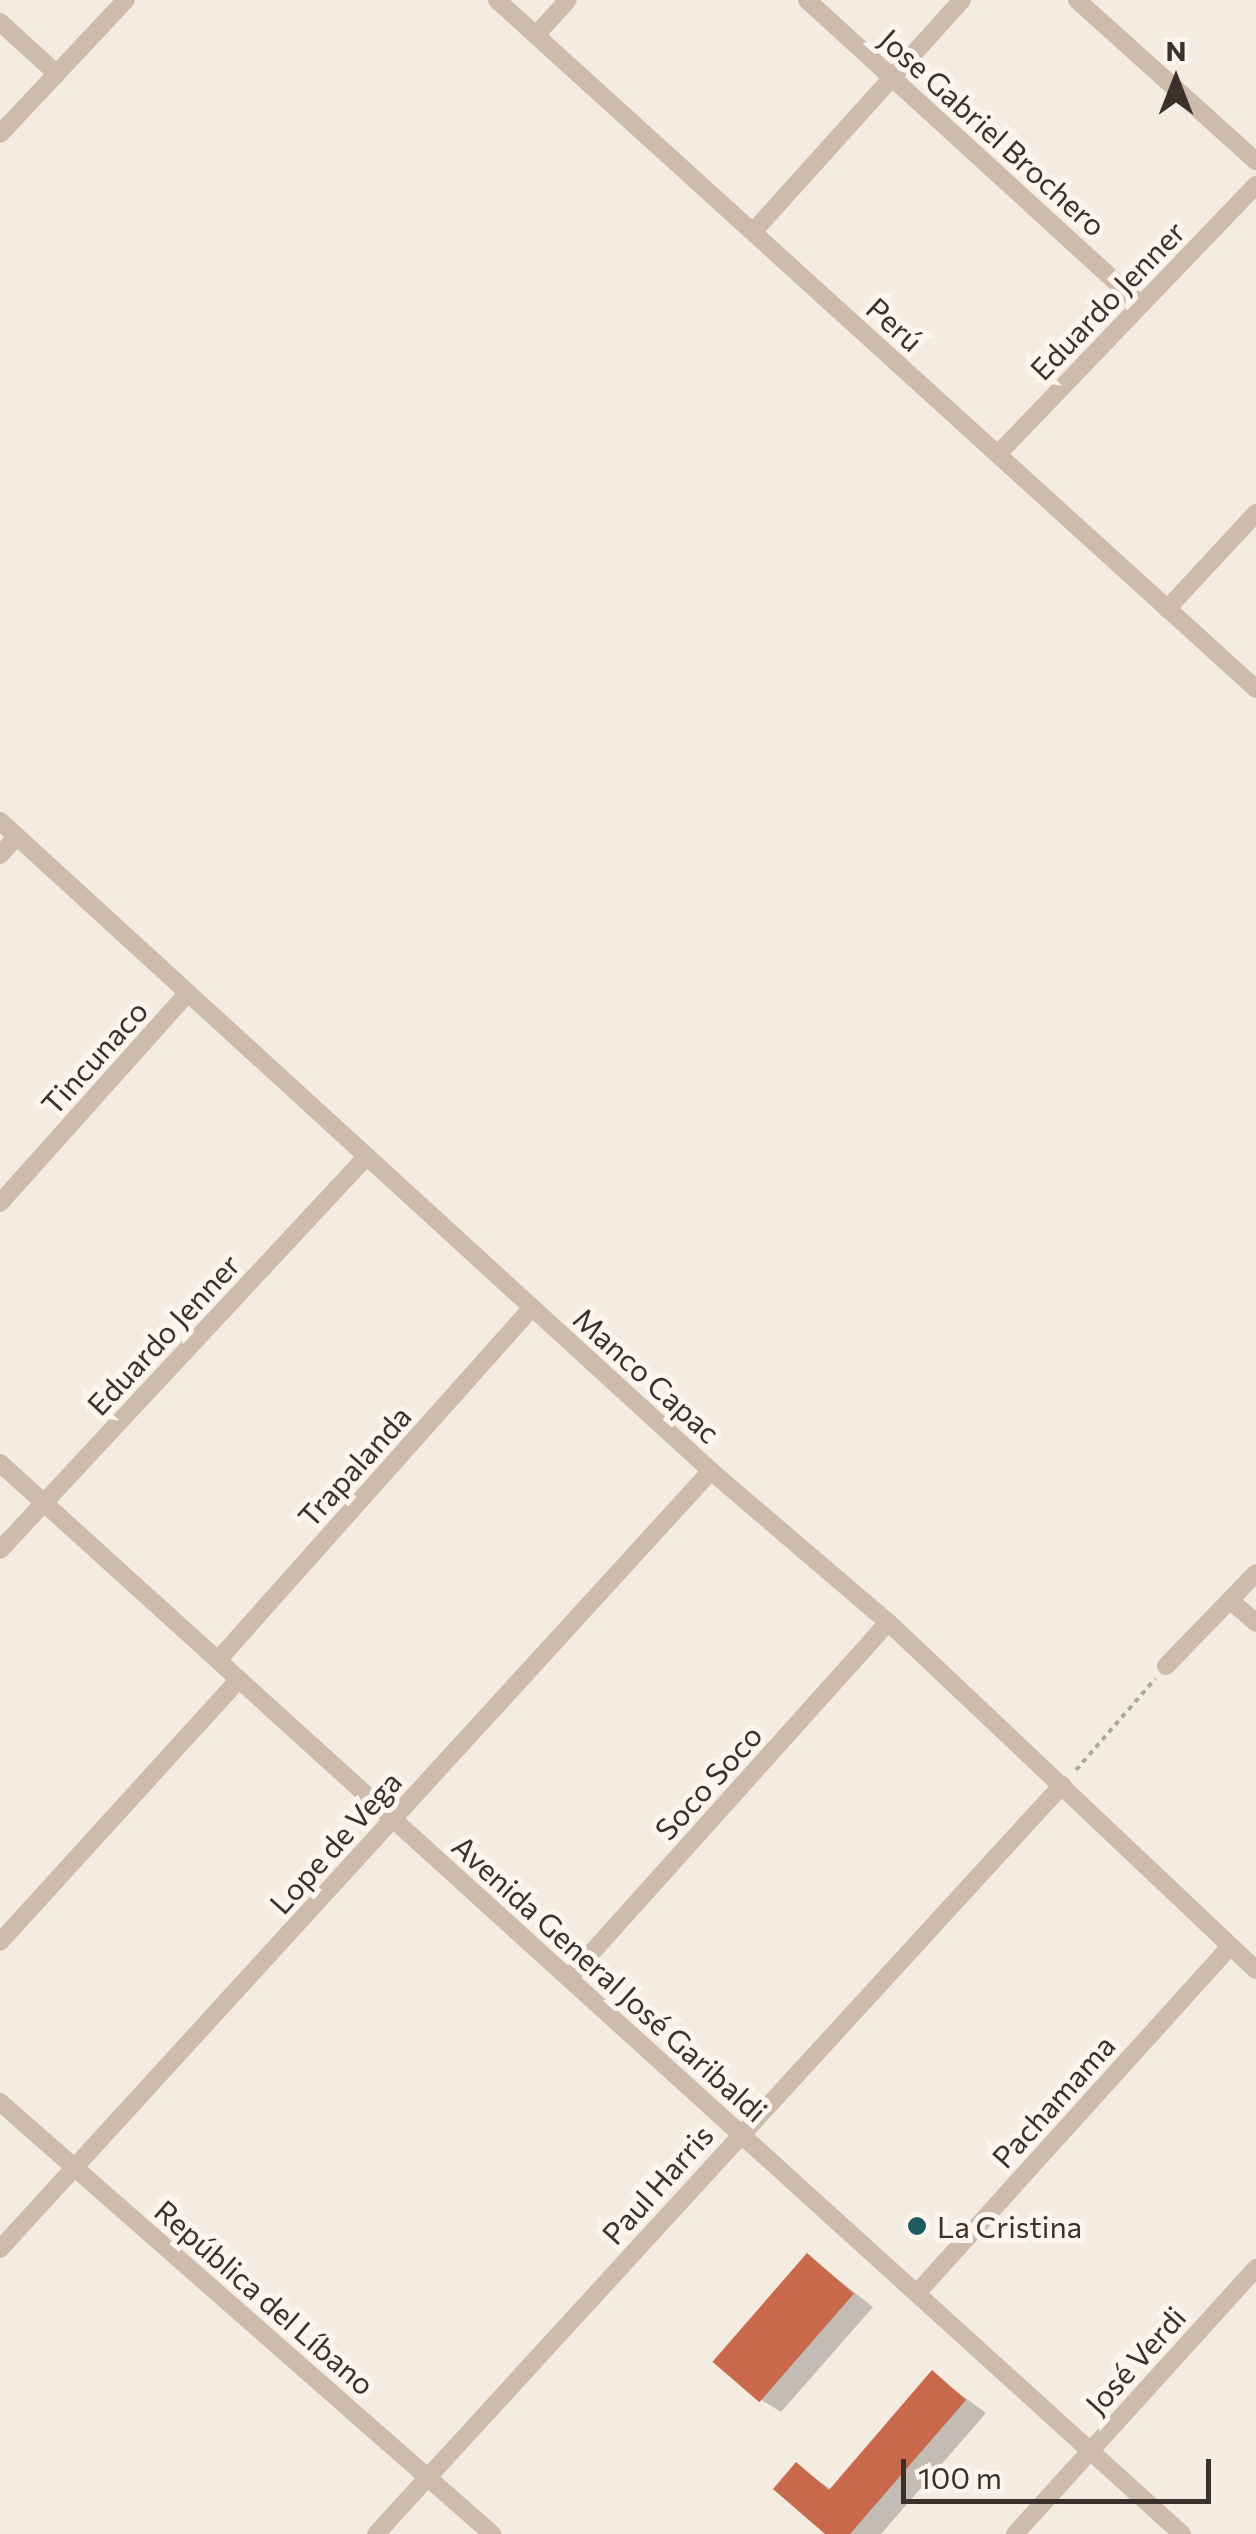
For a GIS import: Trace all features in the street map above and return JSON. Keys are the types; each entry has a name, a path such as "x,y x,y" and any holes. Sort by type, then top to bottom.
{"street":[{"path":"0,134 126,0"},
{"name":"Perú","path":"497,0 1256,690"},
{"path":"536,35 568,0"},
{"name":"Jose Gabriel Brochero","path":"807,0 1141,305"},
{"path":"752,232 962,0"},
{"path":"1077,0 1256,161"},
{"path":"0,22 57,74"},
{"name":"Eduardo Jenner","path":"998,454 1256,184"},
{"path":"1167,608 1256,512"},
{"name":"Manco Capac","path":"0,820 711,1471 888,1622 1256,1970"},
{"path":"0,855 17,836"},
{"name":"Tincunaco","path":"0,1203 188,993"},
{"name":"Eduardo Jenner","path":"0,1550 366,1156"},
{"name":"Trapalanda","path":"218,1660 532,1308"},
{"name":"Avenida General José Garibaldi","path":"0,1462 1182,2534"},
{"name":"Lope de Vega","path":"0,2249 711,1471"},
{"path":"1166,1666 1256,1572"},
{"path":"1231,1601 1256,1624"},
{"name":"Soco Soco","path":"569,1978 888,1622"},
{"path":"0,1942 239,1678"},
{"name":"Paul Harris","path":"376,2534 1062,1785"},
{"name":"Pachamama","path":"917,2293 1230,1946"},
{"name":"República del Líbano","path":"0,2102 430,2475 492,2534"},
{"name":"José Verdi","path":"1015,2534 1256,2268"}],"path":[{"path":"1062,1785 1166,1666"}],"building":[{"path":"807,2253 854,2294 759,2402 713,2362"},
{"path":"932,2370 966,2400 850,2534 825,2534 773,2489 796,2462 829,2490"}],"place":[{"name":"La Cristina","path":"917,2226"}]}
